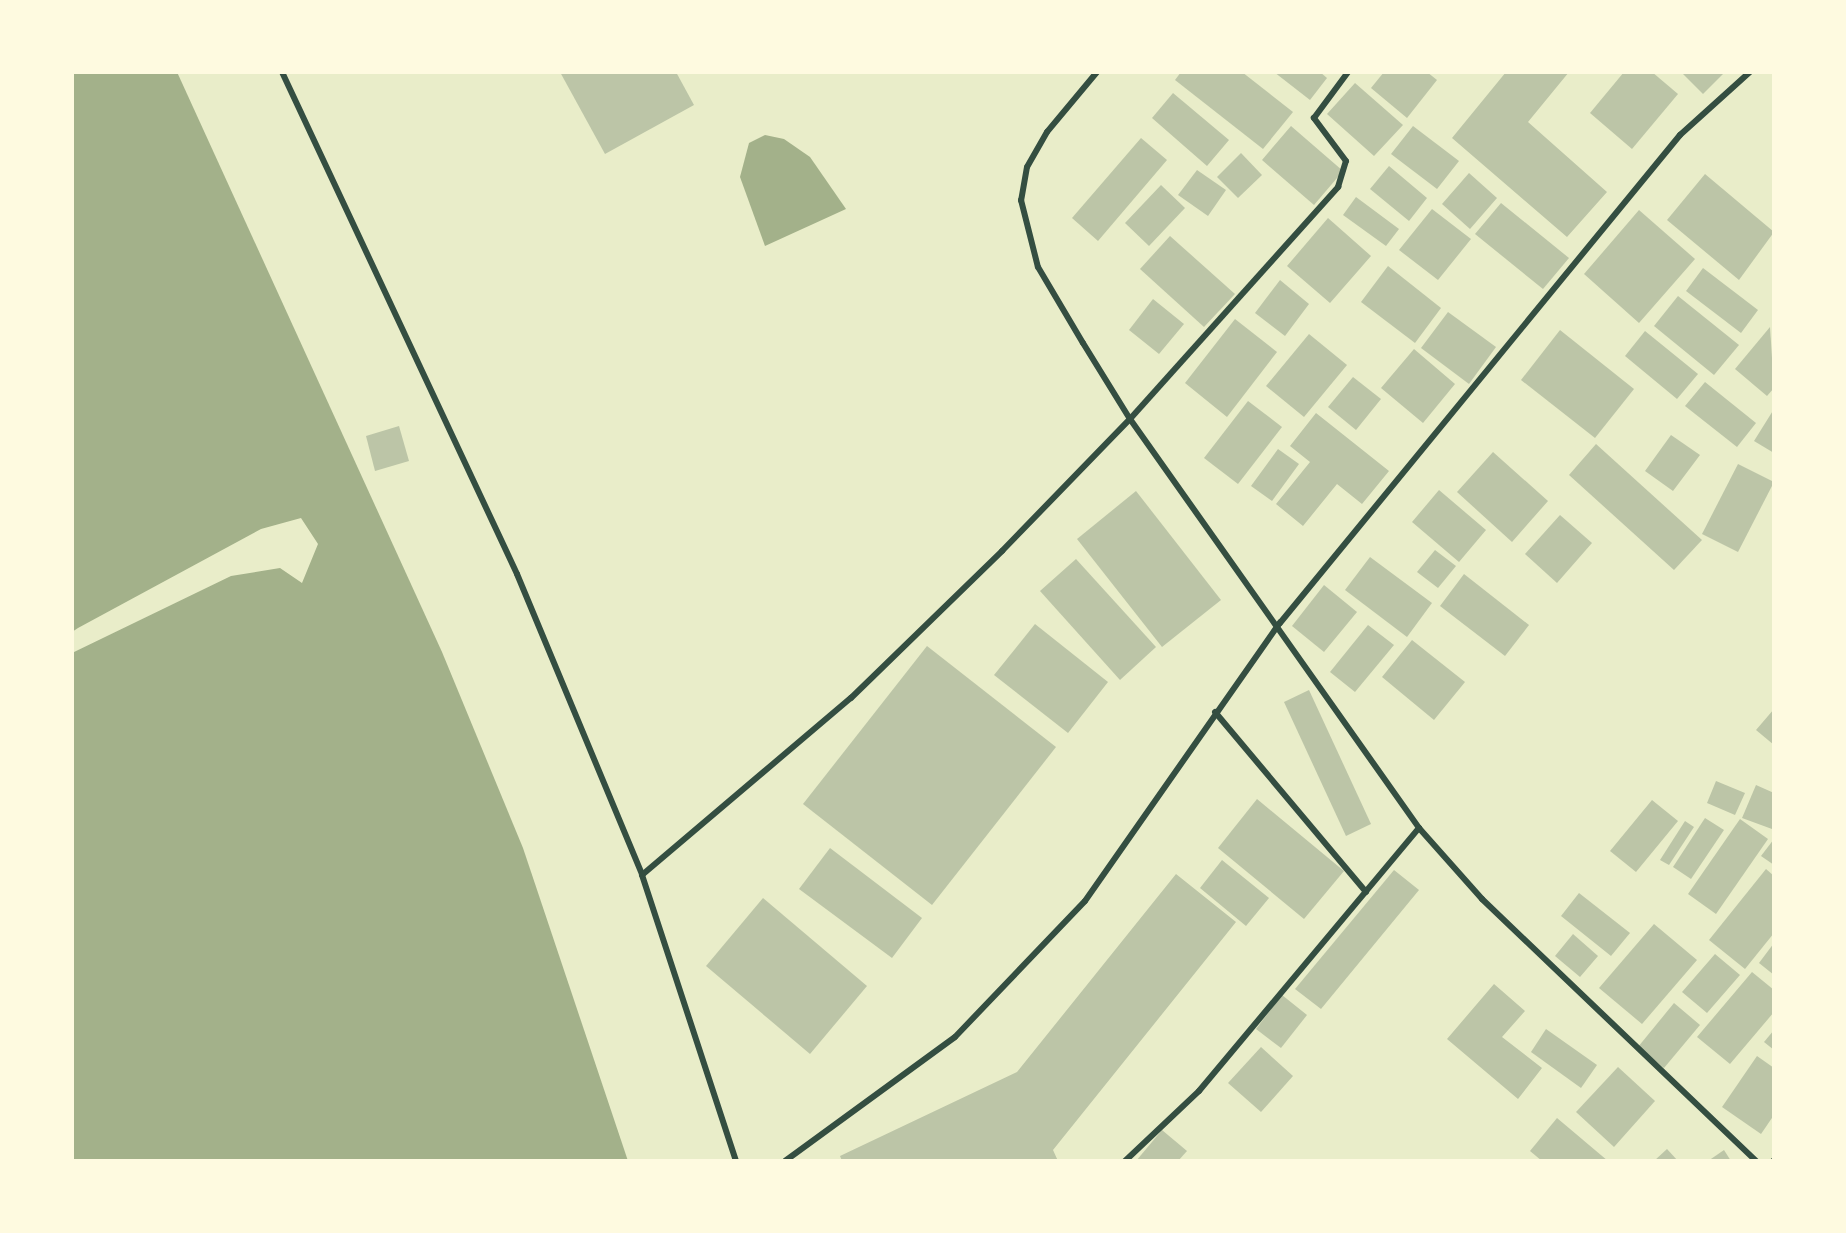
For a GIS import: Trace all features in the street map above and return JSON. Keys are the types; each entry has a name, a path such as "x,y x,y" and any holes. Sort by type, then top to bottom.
{"street":[{"path":"282,72 517,574 642,875 736,1161"},
{"path":"1097,72 1047,132 1027,167 1021,200 1038,267 1130,419 1280,623 1419,828 1482,899 1756,1161"},
{"path":"642,875 851,698 1130,419 1345,176 1346,161 1314,118 1348,72"},
{"path":"785,1161 955,1037 1077,910 1280,623 1680,135 1750,72"},
{"path":"1215,712 1366,892"},
{"path":"1125,1161 1199,1091 1419,828"}],"shaded area":[{"path":"72,72 177,72 442,652 523,848 628,1161 72,1161"},
{"path":"765,135 784,139 810,157 846,209 765,246 740,177 749,143"}],"pier":[{"path":"301,518 318,544 302,583 280,568 231,576 72,653 72,632 78,628 261,529"}],"building":[{"path":"560,72 676,72 694,105 605,154"},
{"path":"1181,72 1242,72 1293,112 1263,149 1175,80"},
{"path":"1274,72 1320,72 1327,78 1310,100"},
{"path":"1384,72 1427,72 1437,80 1407,118 1371,88"},
{"path":"1506,72 1569,72 1528,122 1607,192 1567,237 1452,138"},
{"path":"1624,72 1652,72 1678,94 1632,149 1590,113"},
{"path":"1681,72 1725,72 1703,94"},
{"path":"1355,83 1403,125 1374,156 1327,114"},
{"path":"1173,93 1229,140 1207,166 1152,118"},
{"path":"1291,126 1343,171 1314,205 1262,160"},
{"path":"1413,126 1459,161 1437,189 1391,154"},
{"path":"1141,138 1167,160 1098,241 1072,218"},
{"path":"1241,153 1262,175 1238,198 1217,177"},
{"path":"1389,166 1427,198 1409,221 1370,189"},
{"path":"1197,170 1226,190 1208,216 1178,195"},
{"path":"1469,173 1497,198 1470,229 1442,204"},
{"path":"1705,174 1774,232 1739,280 1667,220"},
{"path":"1161,185 1185,208 1149,246 1125,223"},
{"path":"1356,197 1399,229 1386,246 1343,215"},
{"path":"1501,203 1569,258 1543,289 1475,234"},
{"path":"1432,209 1471,239 1438,280 1399,250"},
{"path":"1639,210 1695,259 1639,323 1584,274"},
{"path":"1328,218 1371,256 1330,303 1287,266"},
{"path":"1170,236 1235,294 1204,327 1140,269"},
{"path":"1388,266 1441,308 1415,343 1361,302"},
{"path":"1703,268 1758,310 1741,333 1686,291"},
{"path":"1280,280 1309,304 1285,336 1255,313"},
{"path":"1678,296 1739,345 1714,375 1654,326"},
{"path":"1153,299 1184,324 1159,354 1129,330"},
{"path":"1448,312 1496,347 1469,384 1421,348"},
{"path":"1235,319 1277,352 1227,417 1185,383"},
{"path":"1770,327 1774,388 1767,396 1735,369"},
{"path":"1560,330 1634,389 1595,438 1521,380"},
{"path":"1645,331 1698,374 1677,399 1625,356"},
{"path":"1309,334 1347,365 1304,417 1266,386"},
{"path":"1414,349 1455,384 1423,423 1381,388"},
{"path":"1353,377 1381,399 1356,430 1328,407"},
{"path":"1705,382 1756,423 1737,447 1685,406"},
{"path":"1248,401 1282,427 1238,484 1204,458"},
{"path":"1774,409 1774,453 1754,441"},
{"path":"1316,413 1389,471 1362,504 1337,484 1303,526 1276,504 1310,462 1290,446"},
{"path":"399,426 409,461 375,471 366,436"},
{"path":"1671,435 1700,455 1673,491 1645,471"},
{"path":"1596,444 1702,540 1674,570 1569,475"},
{"path":"1278,449 1299,464 1272,501 1251,486"},
{"path":"1493,452 1548,501 1512,542 1457,492"},
{"path":"1738,464 1774,482 1738,552 1702,534"},
{"path":"1439,490 1486,530 1459,562 1412,522"},
{"path":"1136,491 1221,600 1162,647 1077,539"},
{"path":"1560,515 1592,543 1557,583 1525,554"},
{"path":"1435,550 1456,566 1438,588 1417,572"},
{"path":"1370,557 1432,603 1407,637 1345,590"},
{"path":"1076,559 1156,647 1120,680 1040,591"},
{"path":"1464,574 1529,625 1505,656 1440,606"},
{"path":"1324,585 1357,612 1324,652 1292,626"},
{"path":"1035,624 1108,682 1068,733 994,675"},
{"path":"1368,625 1394,645 1355,692 1330,672"},
{"path":"1412,640 1465,682 1434,720 1382,677"},
{"path":"927,646 1056,747 932,905 803,804"},
{"path":"1309,690 1371,824 1346,836 1284,702"},
{"path":"1774,709 1774,745 1756,730"},
{"path":"1716,781 1745,793 1735,815 1707,803"},
{"path":"1756,785 1774,793 1772,829 1742,818"},
{"path":"1257,799 1344,871 1304,919 1218,848"},
{"path":"1652,800 1678,821 1636,872 1610,851"},
{"path":"1705,818 1724,830 1691,879 1673,867"},
{"path":"1740,819 1768,839 1716,914 1688,894"},
{"path":"1685,821 1694,827 1669,865 1660,860"},
{"path":"1774,839 1774,865 1761,856"},
{"path":"830,848 922,918 892,958 799,889"},
{"path":"1222,860 1269,898 1246,926 1200,888"},
{"path":"1766,869 1774,876 1774,933 1745,969 1709,940"},
{"path":"1394,870 1419,890 1321,1009 1295,989"},
{"path":"1176,874 1236,922 1053,1150 1058,1161 842,1161 840,1156 1017,1072"},
{"path":"1579,893 1630,933 1611,956 1561,916"},
{"path":"763,898 867,986 810,1054 706,966"},
{"path":"1654,924 1697,960 1642,1024 1599,988"},
{"path":"1573,934 1598,956 1580,977 1555,956"},
{"path":"1774,943 1774,975 1759,963"},
{"path":"1715,954 1740,975 1707,1013 1682,992"},
{"path":"1752,972 1774,990 1774,1012 1730,1064 1697,1037"},
{"path":"1494,984 1525,1011 1502,1037 1542,1068 1518,1099 1447,1039"},
{"path":"1282,995 1307,1015 1281,1048 1256,1029"},
{"path":"1674,1003 1700,1025 1664,1068 1638,1047"},
{"path":"1546,1029 1597,1065 1581,1088 1531,1052"},
{"path":"1774,1030 1774,1050 1764,1042"},
{"path":"1261,1047 1293,1076 1261,1112 1228,1083"},
{"path":"1757,1056 1774,1068 1774,1115 1761,1134 1722,1107"},
{"path":"1618,1067 1655,1101 1614,1147 1576,1112"},
{"path":"1557,1118 1608,1161 1542,1161 1530,1151"},
{"path":"1162,1130 1187,1151 1178,1161 1136,1161"},
{"path":"1667,1149 1678,1161 1654,1161"},
{"path":"1724,1150 1731,1161 1708,1161"}]}
